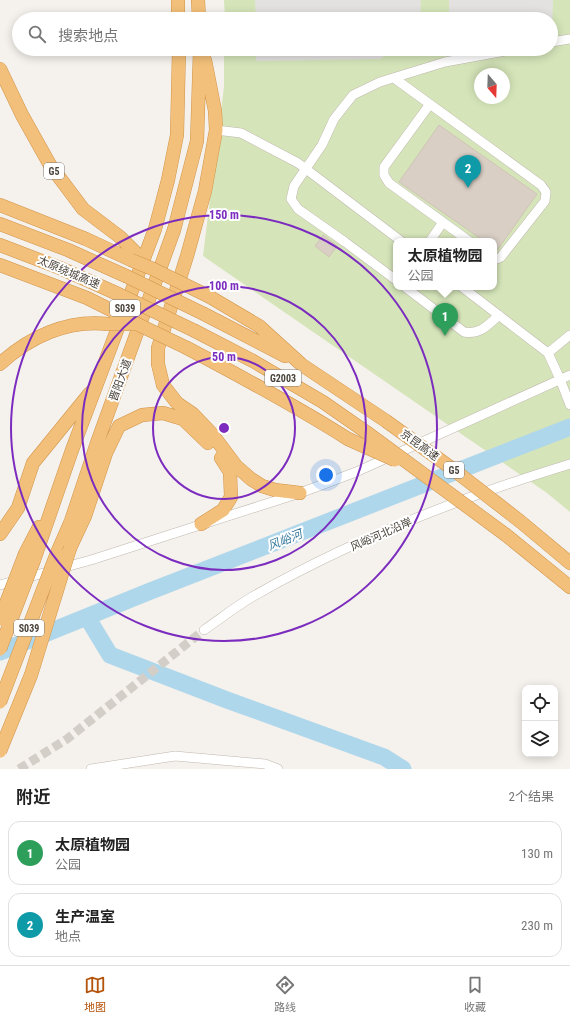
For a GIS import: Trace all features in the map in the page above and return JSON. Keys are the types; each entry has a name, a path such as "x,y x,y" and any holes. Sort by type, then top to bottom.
{"highway":[{"path":"178,0 178,12"},
{"path":"198,0 199,12"},
{"name":"晋阳大道","path":"0,649 30,557 59,488 155,229 168,180 177,135 178,56"},
{"name":"晋阳大道","path":"0,702 57,554 72,521 97,443 174,230 196,141 201,56"},
{"path":"203,56 215,111 216,130 205,190 187,256 158,348 158,364 161,378 163,386 177,402 193,414 212,434 236,466 251,479 262,486 275,490 300,493"},
{"name":"G5","path":"0,69 50,165 83,209 120,237 133,256 153,269 210,297 259,326 302,364"},
{"path":"0,205 133,256"},
{"name":"太原绕城高速","path":"0,224 68,250 126,276 302,364"},
{"name":"太原绕城高速","path":"0,245 60,268 118,294 253,361 323,402 418,471"},
{"name":"G5","path":"0,265 87,298 188,348 261,387 348,439 418,471"},
{"path":"0,364 21,347 38,337 57,329 77,324 98,322 108,324 137,324"},
{"name":"京昆高速","path":"302,364 386,421 454,470 521,522 570,563"},
{"path":"0,534 18,508 33,463 97,384"},
{"path":"0,751 31,675 70,548 85,516 106,453 119,426 142,415 163,413 183,419 203,437 219,455 230,472 231,498 223,510 201,524"},
{"name":"京昆高速","path":"418,471 506,535 570,587"},
{"path":"70,548 72,521"},
{"name":"S039","path":"0,619 30,557"}],"street":[{"path":"558,41 570,39"},
{"path":"393,278 298,209 291,200 294,186 322,145 334,119 353,96 380,82 445,62 478,56"},
{"path":"394,78 541,185 546,192 545,201 501,257 497,259"},
{"path":"430,104 384,167 384,175 389,183 465,238"},
{"path":"216,130 241,133 298,163 397,238"},
{"path":"432,238 443,222"},
{"path":"409,290 464,332 473,333 487,327 499,315"},
{"path":"466,290 548,353 570,405"},
{"path":"548,353 570,335"},
{"path":"0,585 91,560 300,493 356,472 561,382 570,375"},
{"name":"风峪河北沿岸","path":"204,630 250,598 310,566 404,523 534,475 570,464"},
{"path":"91,769 175,756 265,764 278,769"}],"green space":[{"path":"224,0 570,0 570,512 547,493 203,256 224,87 224,56 558,56 558,12 225,12"}],"shaded area":[{"path":"255,0 420,0 421,3 420,12 256,12"},
{"path":"449,0 553,0 553,12 449,12"},
{"path":"256,56 384,56 381,59 256,61"}],"building":[{"path":"439,125 537,194 497,251 497,238 480,238 399,182"},
{"path":"323,235 337,246 329,257 315,246"}],"waterway":[{"name":"风峪河","path":"0,652 148,592 570,427"},
{"path":"87,617 110,655 227,700 384,757 403,769"}],"tunnel":[{"path":"19,769 67,739 204,630"}],"place":[{"name":"生产温室","path":"468,188"},
{"name":"太原植物园","path":"445,336"}]}
